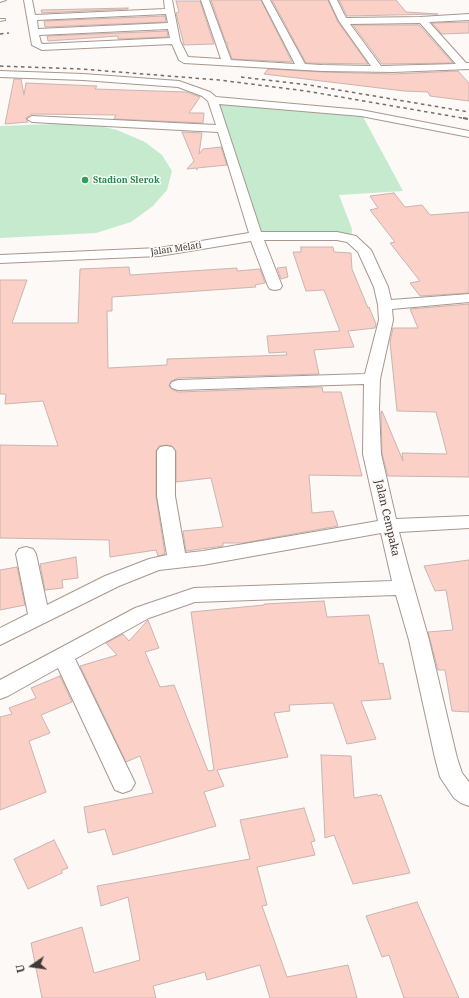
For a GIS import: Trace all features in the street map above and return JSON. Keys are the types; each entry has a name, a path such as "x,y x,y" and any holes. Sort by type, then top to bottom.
{"street":[{"path":"28,0 37,45 46,47 175,41"},
{"path":"168,0 175,41 184,60 302,67 378,68 466,66"},
{"path":"205,0 227,63"},
{"path":"266,0 302,67"},
{"path":"333,0 343,21 378,68"},
{"path":"32,18 170,11"},
{"path":"343,21 420,20 469,17"},
{"path":"420,20 423,21 466,66"},
{"path":"35,32 172,26"},
{"path":"0,74 84,77 179,84 206,94 213,100 256,236 275,286"},
{"path":"213,100 362,112 469,134"},
{"path":"32,120 223,129"},
{"name":"Jalan Melati","path":"0,259 159,252 256,236 337,236 351,239"},
{"name":"Jalan Cempaka","path":"351,239 364,250 381,287 385,306 386,320 372,379 372,454 401,579 418,640 446,758 452,777 462,791 469,796"},
{"path":"385,306 469,298"},
{"path":"178,385 372,379"},
{"path":"166,451 166,496 177,560"},
{"path":"0,637 81,595 134,571 156,564 389,529 469,522"},
{"path":"26,554 39,617"},
{"path":"0,690 62,655 142,613 194,595 401,579"},
{"path":"62,655 123,782"}],"lane":[{"path":"0,1 4,0"}],"green space":[{"path":"213,100 361,113 403,191 339,195 352,229 351,239 256,236"},
{"name":"Stadion Slerok","path":"87,123 117,130 145,142 162,155 172,171 167,190 153,206 131,222 96,233 0,238 0,126"}],"building":[{"path":"211,0 261,0 292,62 232,59 227,45 228,43 226,43"},
{"path":"272,0 328,0 338,22 368,64 306,63"},
{"path":"339,0 396,0 406,12 438,14 347,16"},
{"path":"176,1 200,1 214,44 184,45 176,13 179,12"},
{"path":"128,8 42,13 41,10"},
{"path":"165,16 166,22 45,27 44,21"},
{"path":"469,22 469,33 442,34 432,23"},
{"path":"353,25 419,25 453,63 382,64"},
{"path":"167,31 168,37 118,39 118,36 48,41 47,36"},
{"path":"268,69 393,74 458,71 469,83 469,101 430,96 428,92 404,91 264,74"},
{"path":"14,79 21,79 24,95 26,83 97,86 95,89 186,92 200,97 189,113 204,113 203,123 114,119 116,115 32,114 26,118 28,122 5,124"},
{"path":"182,132 202,133 199,154 203,149 221,147 227,165 197,168 197,170 196,168 187,169 194,161"},
{"path":"394,193 405,207 422,205 430,215 469,212 469,293 420,296 410,283 420,281 390,243 395,242 370,210 378,208 370,196"},
{"path":"301,247 333,247 334,252 351,253 352,269 376,324 375,328 348,331 354,347 314,350 319,374 178,378 171,381 169,386 178,392 322,387 323,392 341,392 362,476 309,475 312,513 333,511 338,526 243,543 223,543 223,546 186,551 183,531 223,527 211,478 176,482 176,451 172,446 166,445 159,446 156,451 156,496 165,554 158,556 156,550 110,557 109,540 0,538 0,445 58,446 43,401 5,404 6,394 0,394 0,280 27,280 12,323 78,323 80,269 129,267 130,275 237,268 237,271 260,269 265,283 255,285 256,287 112,297 112,311 107,311 108,368 167,365 167,359 287,355 286,352 269,353 267,336 340,331 324,290 306,291 293,252 301,252"},
{"path":"286,267 288,277 281,279 277,268"},
{"path":"469,304 469,477 388,476 382,454 382,411 403,461 402,453 447,454 436,412 397,411 390,342 393,328 418,328 410,309"},
{"path":"76,557 78,578 62,580 63,588 45,590 40,564"},
{"path":"469,560 469,712 452,711 445,670 438,670 428,632 453,630 446,590 435,591 424,566"},
{"path":"17,567 25,605 0,610 0,570"},
{"path":"324,601 327,617 369,615 379,664 383,663 391,699 361,701 376,739 347,744 333,703 289,705 290,711 274,713 288,757 217,770 224,786 204,792 216,826 113,855 105,829 88,833 84,807 153,793 140,756 126,762 80,666 117,655 106,643 123,634 129,641 148,620 159,648 145,652 160,687 174,685 208,771 214,770 191,612 264,604"},
{"path":"60,676 72,702 41,715 50,733 29,741 46,792 0,810 0,717 12,714 9,708 36,698 31,688"},
{"path":"321,755 351,756 354,798 377,794 378,796 381,795 410,873 353,884 334,835 325,838"},
{"path":"304,808 315,841 311,842 315,855 257,867 267,905 262,906 287,977 348,965 357,998 270,998 260,965 207,980 205,972 153,986 156,998 42,998 31,943 82,927 94,973 140,960 128,897 101,906 97,886 250,859 240,820"},
{"path":"54,840 68,868 62,870 62,873 28,889 14,859"},
{"path":"417,902 459,998 404,998 389,955 382,957 366,916"}],"railway":[{"path":"0,34 9,33"},
{"path":"0,66 81,69 219,80 306,91 468,119"},
{"path":"241,77 309,85 469,112"},
{"path":"463,118 469,119"}],"place":[{"name":"Stadion Slerok","path":"85,180"}]}
